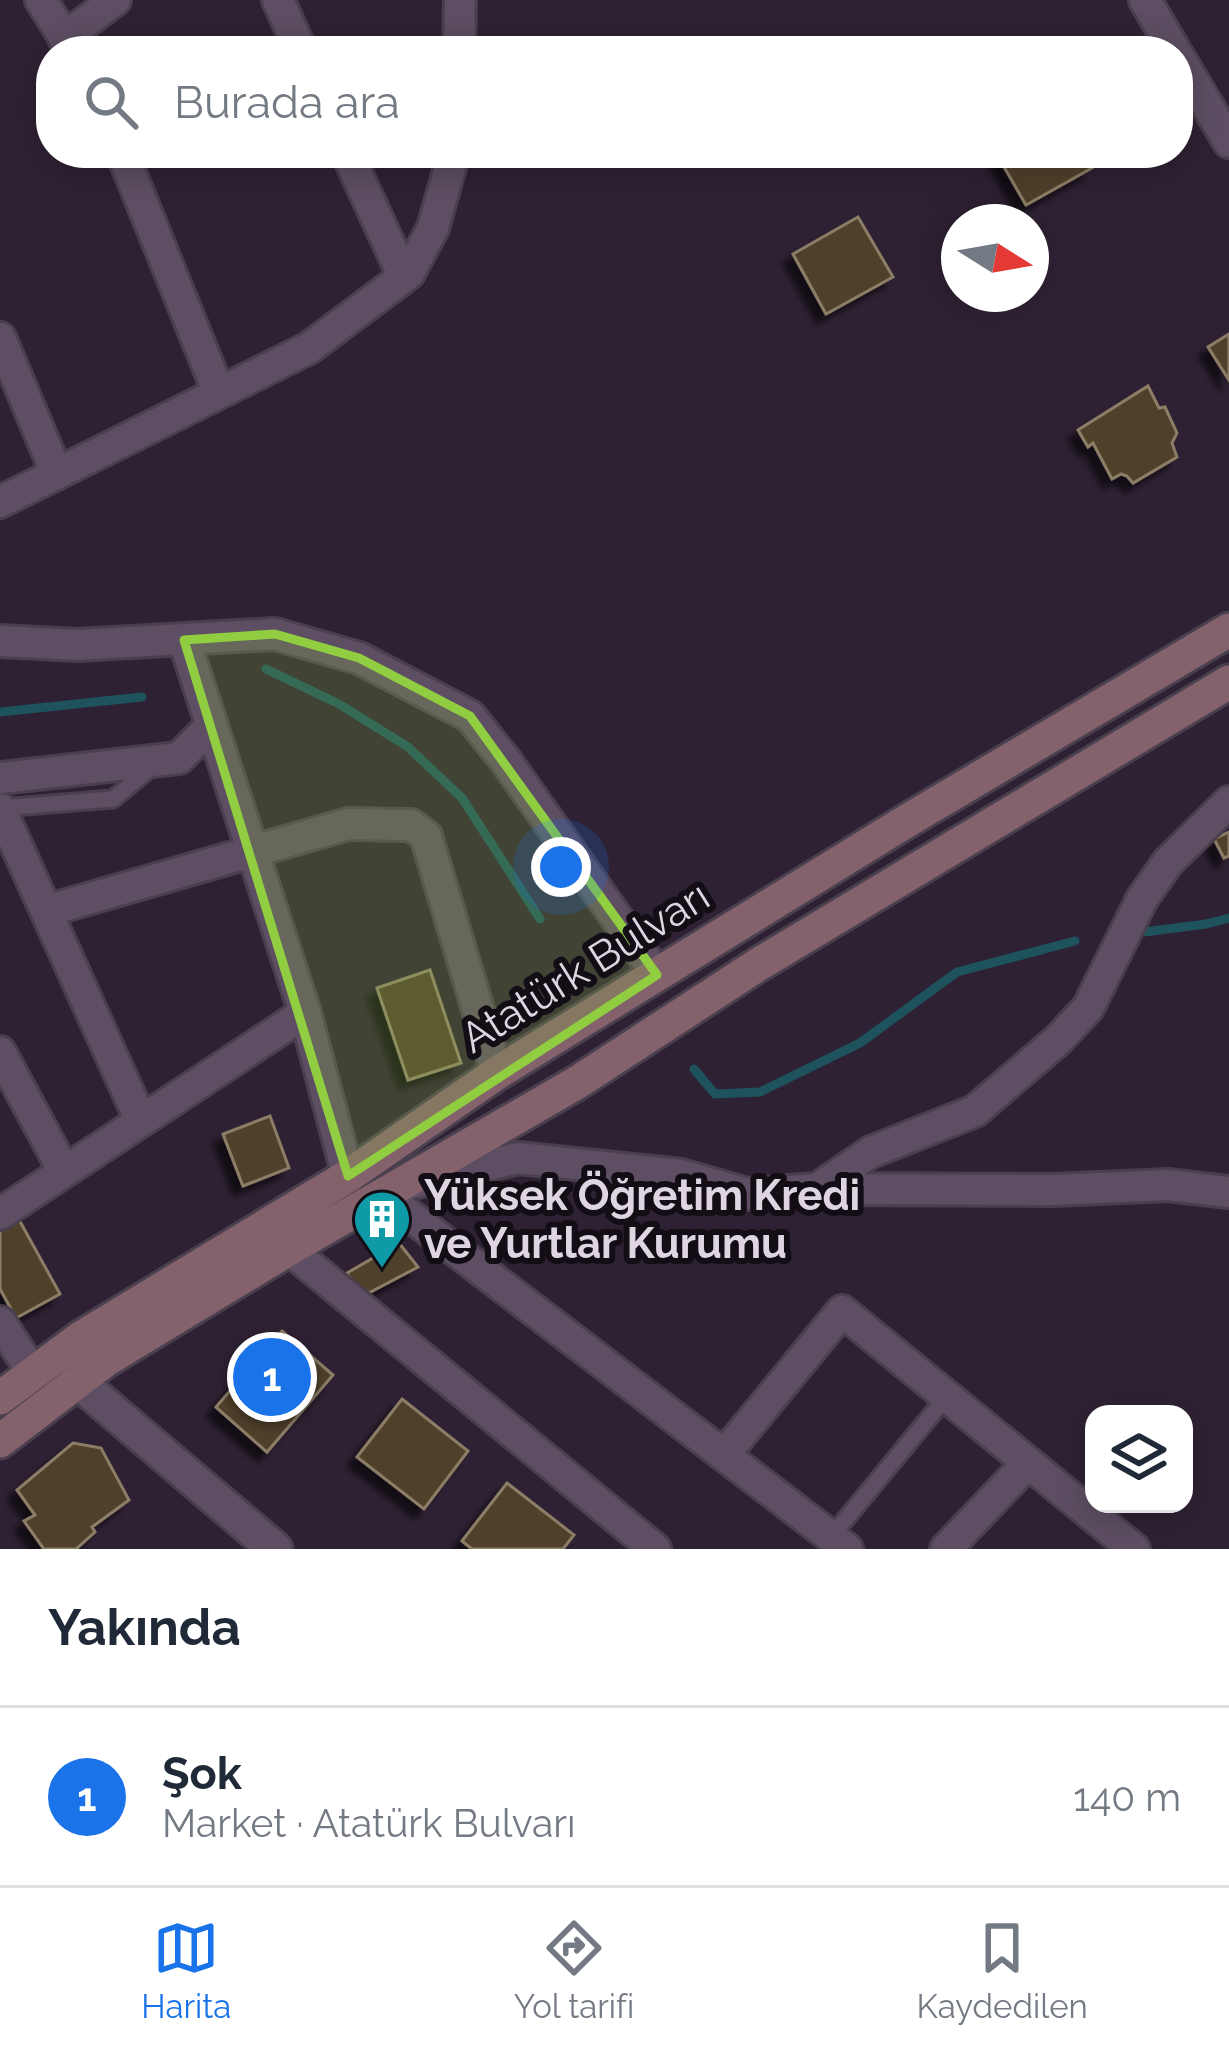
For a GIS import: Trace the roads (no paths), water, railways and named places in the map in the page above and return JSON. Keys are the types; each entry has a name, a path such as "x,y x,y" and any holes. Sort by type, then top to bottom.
{"main road":[{"name":"Atatürk Bulvarı","path":"0,1398 82,1337 348,1176 497,1073 1229,630"},
{"path":"0,1441 76,1381 289,1249 578,1082 759,964 1229,682"}],"street":[{"path":"41,0 64,36"},
{"path":"77,36 115,0"},
{"path":"278,0 294,36"},
{"path":"459,36 460,0"},
{"path":"1145,0 1166,36"},
{"path":"1193,81 1229,142"},
{"path":"128,168 219,393"},
{"path":"354,168 404,278"},
{"path":"0,502 309,348 404,278 433,228 450,168"},
{"path":"0,338 57,474"},
{"path":"0,640 77,645 275,634 359,658 470,716 657,975"},
{"path":"184,640 305,1013 348,1176"},
{"path":"0,778 179,758 212,725"},
{"path":"817,1189 871,1152 975,1111 1058,1040 1088,1008 1142,899 1168,862 1229,802"},
{"path":"0,808 140,1121"},
{"path":"46,911 348,824 411,825 426,836 497,1073"},
{"path":"0,1214 305,1013"},
{"path":"0,1052 64,1171"},
{"path":"389,1191 518,1158 681,1174 747,1194 1168,1185 1229,1192"},
{"path":"389,1191 839,1543"},
{"path":"289,1249 655,1549"},
{"path":"724,1455 842,1311 1134,1549"},
{"path":"0,1322 33,1373"},
{"path":"76,1381 275,1549"},
{"path":"946,1549 1028,1463"}],"lane":[{"path":"0,808 113,799 160,760"},
{"path":"839,1543 946,1396"}],"waterway":[{"path":"266,669 339,704 408,747 462,798 540,919"},
{"path":"0,712 142,697"},
{"path":"1144,932 1229,918"},
{"path":"694,1069 715,1094 760,1092 860,1043 957,972 1075,941"}],"place":[{"name":"Yüksek Öğretim Kredi ve Yurtlar Kurumu","path":"382,1270"},
{"name":"Şok","path":"272,1377"}]}
